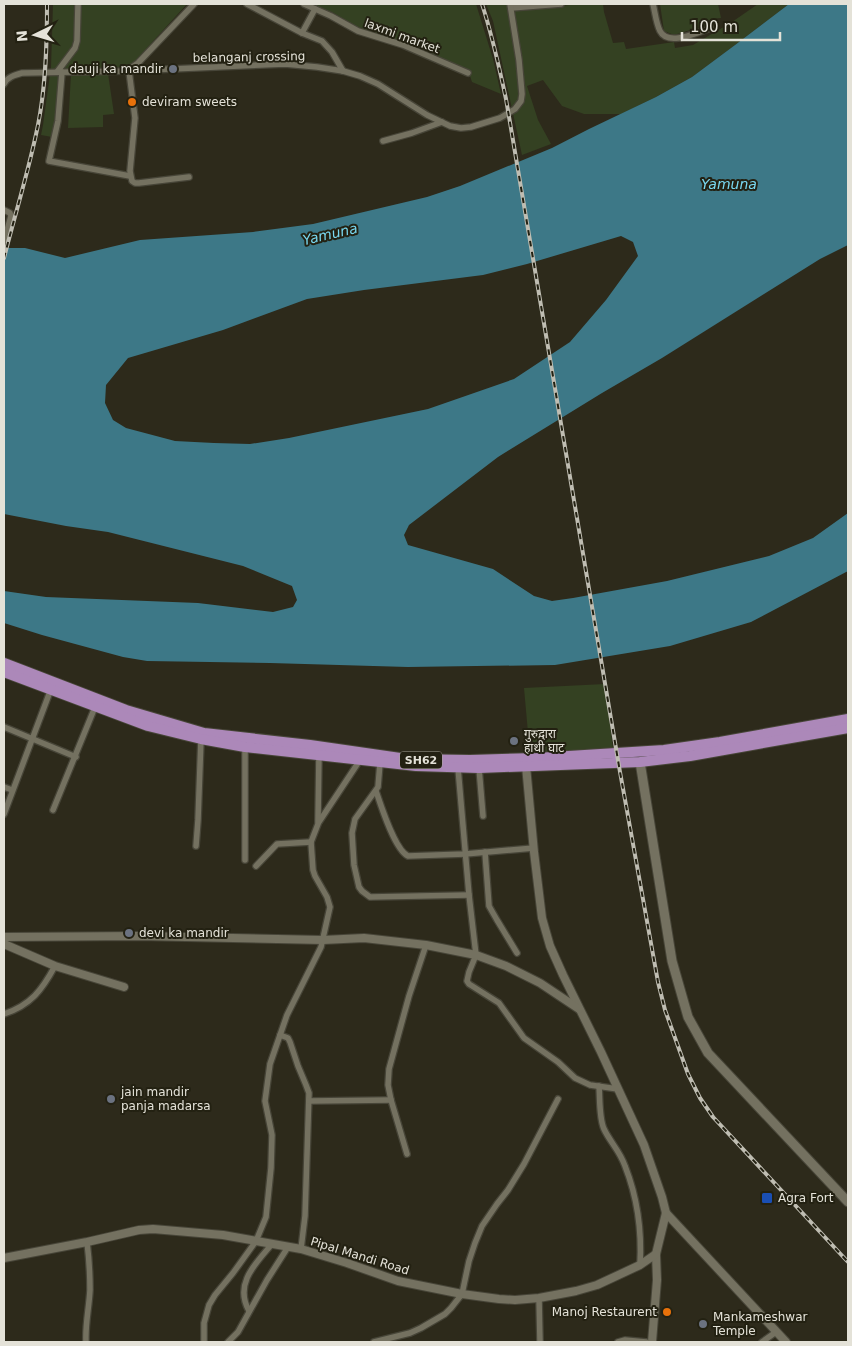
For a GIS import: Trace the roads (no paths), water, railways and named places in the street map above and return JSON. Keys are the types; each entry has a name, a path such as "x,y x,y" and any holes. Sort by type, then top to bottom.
{"main road":[{"name":"SH62","path":"4,663 126,710 204,733 310,745 407,759 537,758 664,750 848,719"},
{"name":"SH62","path":"4,672 148,726 201,740 245,747 416,766 479,768 640,762 690,756 848,728"},
{"path":"640,762 672,961 688,1018 708,1053 848,1202"}],"street":[{"path":"78,4 77,41 75,48 60,72 58,121 49,161 130,176"},
{"path":"189,177 135,183 132,181 130,176 134,118 127,71 138,63 194,4"},
{"path":"247,4 302,33 322,41 332,52 344,71"},
{"name":"laxmi market","path":"304,4 358,31 403,45 468,73"},
{"path":"511,6 561,4"},
{"path":"654,4 658,26 662,34 666,36 676,39 711,28"},
{"name":"belanganj crossing","path":"4,84 5,80 22,73 127,71 285,64 344,71 360,76 378,84 427,115 442,122 455,127 471,127 500,118 521,102 519,60 511,6"},
{"path":"302,33 315,9"},
{"path":"383,141 442,122"},
{"path":"4,210 10,213 11,216 4,241"},
{"path":"4,814 50,689"},
{"path":"53,810 96,707"},
{"path":"4,727 76,757"},
{"path":"196,846 201,740"},
{"path":"245,747 245,860"},
{"path":"318,824 319,754"},
{"path":"204,1342 204,1323 209,1305 256,1241 266,1216 272,1135 266,1102 270,1064 287,1015 321,947 330,907 327,897 315,876 311,842 318,824 360,760"},
{"path":"380,763 379,782 376,791 356,819 352,833 354,865 359,887 370,896 469,895"},
{"path":"526,766 542,918 550,946 644,1145 666,1213 656,1254 658,1280 652,1342"},
{"path":"458,768 476,955 467,981 499,1003 524,1038 558,1062 575,1078 583,1083 618,1089"},
{"path":"479,768 483,816"},
{"path":"4,787 12,790"},
{"path":"376,791 391,830 403,854 408,856 466,854 534,848"},
{"path":"256,866 277,844 311,842"},
{"path":"485,852 489,906 517,953"},
{"path":"4,937 138,936 323,940 364,938 426,945 476,955 506,966 540,982 580,1010"},
{"path":"4,944 55,966 124,987"},
{"path":"408,1154 391,1100 388,1085 389,1069 409,996 426,945"},
{"path":"4,1014 20,1008 34,997 44,985 55,966"},
{"path":"280,1035 288,1038 308,1089 304,1216 301,1249"},
{"path":"599,1086 602,1126 621,1157 634,1192 641,1230 640,1265"},
{"path":"374,1342 421,1328 445,1314 462,1294 469,1261 482,1226 524,1164 558,1099"},
{"path":"309,1101 391,1100"},
{"path":"666,1213 786,1342"},
{"name":"Pipal Mandi Road","path":"4,1258 139,1230 154,1229 223,1235 301,1249 398,1281 462,1294 515,1300 539,1298 597,1285 640,1265 656,1254"},
{"path":"86,1342 85,1330 90,1292 90,1264 87,1242"},
{"path":"249,1311 244,1297 247,1277 272,1244"},
{"path":"228,1342 238,1332 288,1247"},
{"path":"539,1298 540,1342"},
{"path":"762,1342 776,1332"},
{"path":"618,1342 626,1340 646,1342"}],"water":[{"name":"Yamuna","path":"789,4 848,4 848,245 820,259 662,358 498,457 409,525 404,535 408,545 493,569 534,596 552,601 667,581 769,556 813,538 848,513 848,571 751,622 670,646 555,665 408,667 147,661 123,657 4,623 4,591 46,597 198,603 273,612 293,607 297,600 292,586 243,566 108,532 4,514 4,248 25,248 65,258 140,240 253,232 313,224 427,197 460,186 552,148 656,97 692,77","holes":["621,236 633,242 638,256 606,300 570,342 514,379 428,409 289,438 250,444 175,441 126,428 113,420 105,403 106,385 128,358 223,330 307,299 483,275"]}],"railway":[{"path":"4,258 41,110 46,64 47,4"},
{"path":"482,4 506,99 620,772 658,982 665,1010 688,1074 700,1098 713,1117 848,1262"}],"place":[{"name":"dauji ka mandir","path":"173,69"},
{"name":"deviram sweets","path":"132,102"},
{"name":"गुरुद्वारा हाथी घाट","path":"514,741"},
{"name":"devi ka mandir","path":"129,933"},
{"name":"jain mandir panja madarsa","path":"111,1099"},
{"name":"Agra Fort","path":"767,1198"},
{"name":"Manoj Restaurent","path":"667,1312"},
{"name":"Mankameshwar Temple","path":"703,1324"}]}
